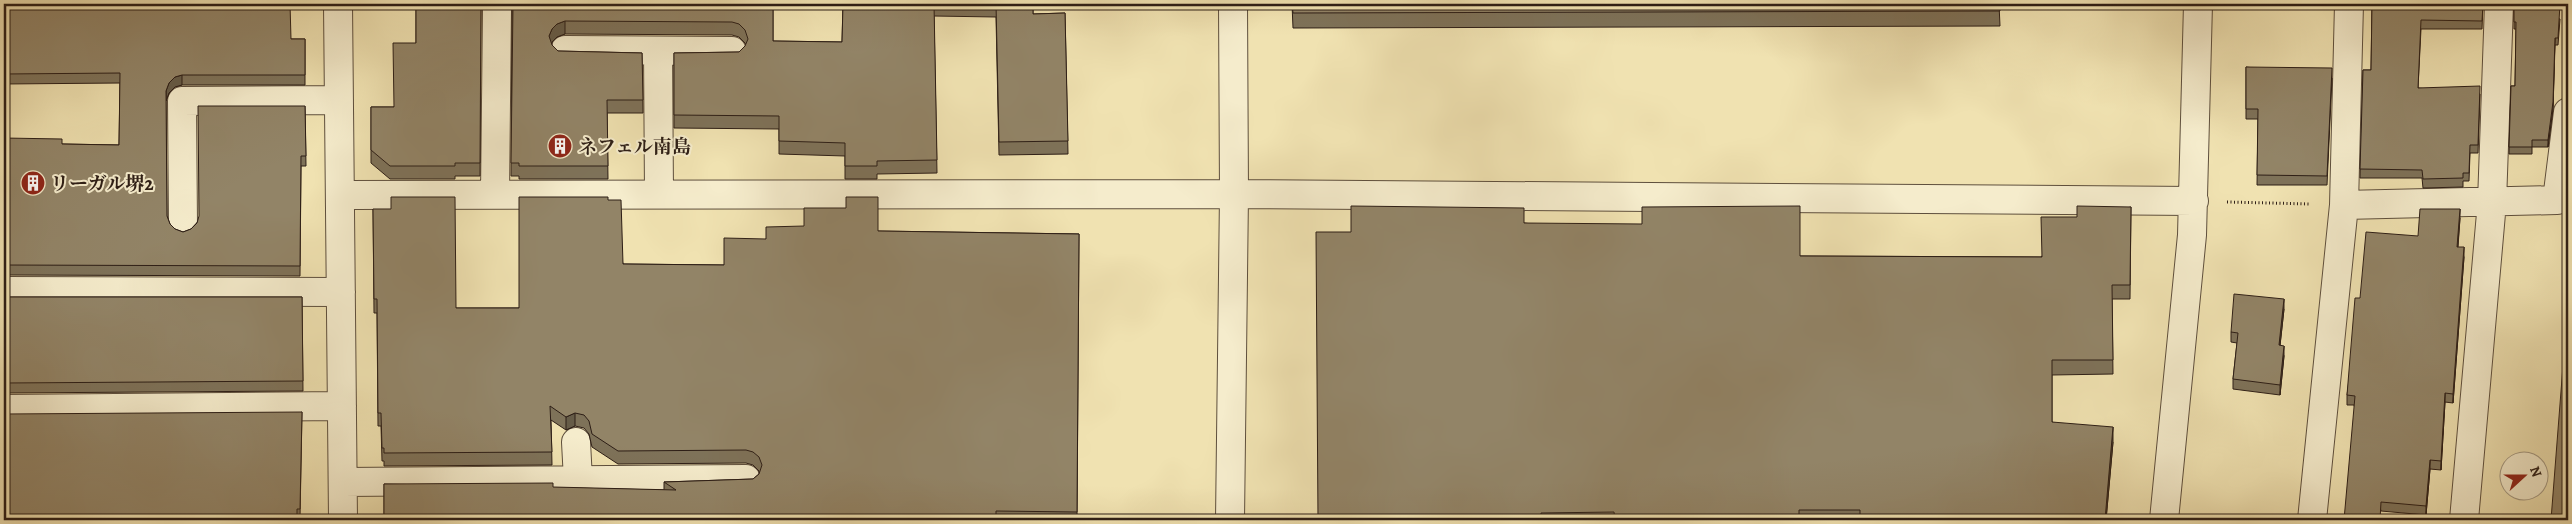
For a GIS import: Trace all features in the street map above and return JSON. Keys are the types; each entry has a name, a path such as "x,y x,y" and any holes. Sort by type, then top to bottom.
{"street":[{"path":"338,4 342,520"},
{"path":"1230,520 1234,194 1233,4"},
{"path":"2164,520 2194,201 2198,4"},
{"path":"2312,520 2344,205 2348,4"},
{"path":"2464,520 2492,202 2499,4"},
{"path":"495,194 497,9"},
{"path":"565,50 732,50"},
{"path":"658,51 659,194"},
{"path":"183,226 182,101 339,100"},
{"path":"2344,205 2557,200 2568,112"},
{"path":"340,194 1234,194 2194,201"},
{"path":"4,291 341,292"},
{"path":"4,409 342,406"},
{"path":"576,442 578,480"},
{"path":"343,482 746,479"}],"path":[{"path":"2194,201 2344,205"}],"building":[{"path":"4,4 290,4 291,39 305,39 305,75 182,75 175,77 169,83 166,91 167,216 170,224 175,229 183,232 191,229 197,223 199,216 198,106 305,106 306,156 301,156 300,266 4,265 4,138 62,139 62,144 119,145 120,73 4,74"},
{"path":"416,4 481,4 480,163 455,163 455,166 390,166 371,150 371,107 394,107 393,43 416,43"},
{"path":"513,4 773,4 773,41 842,42 843,4 934,4 937,160 877,161 877,166 845,166 845,143 779,141 779,116 674,115 674,53 739,52 745,46 748,39 745,30 739,24 732,22 565,21 557,24 549,36 552,45 558,51 642,53 643,100 607,100 608,166 519,166 519,163 511,163"},
{"path":"996,4 1033,4 1033,14 1065,13 1068,141 999,142"},
{"path":"1292,4 1999,4 2000,11 1293,13"},
{"path":"2372,4 2483,4 2482,21 2421,20 2418,88 2480,86 2478,145 2470,145 2469,173 2463,173 2463,178 2423,179 2422,170 2360,169 2363,70 2371,70"},
{"path":"2514,4 2560,4 2558,38 2555,38 2553,102 2548,140 2532,140 2532,147 2509,147 2511,86 2515,86 2516,22 2514,22"},
{"path":"2246,67 2332,68 2327,176 2257,175 2258,109 2246,109"},
{"path":"391,197 455,197 456,308 519,308 519,197 608,197 608,200 621,200 623,264 724,265 724,238 766,239 766,227 804,226 804,208 846,208 846,197 878,197 878,231 1079,234 1077,512 996,511 996,520 401,520 401,516 384,516 384,484 553,483 553,487 676,490 664,482 753,479 759,474 762,465 759,457 753,452 746,450 618,451 592,434 589,421 584,415 575,413 566,417 550,406 552,452 384,453 384,448 382,448 381,413 378,413 377,299 374,299 373,209 391,209"},
{"path":"1351,206 1524,208 1524,223 1642,224 1642,207 1800,206 1800,256 2042,257 2041,217 2077,217 2077,206 2131,207 2130,285 2112,285 2113,360 2052,360 2052,422 2113,427 2105,520 1860,520 1860,510 1799,510 1799,520 1615,520 1614,512 1541,513 1541,520 1318,520 1316,232 1351,232"},
{"path":"2420,209 2460,209 2457,247 2464,247 2453,394 2445,393 2441,461 2430,460 2426,506 2381,502 2380,520 2344,520 2355,396 2347,395 2355,298 2360,298 2366,232 2418,236"},
{"path":"2234,294 2284,299 2279,345 2284,346 2280,385 2233,379 2238,333 2231,332"},
{"path":"4,297 302,297 303,381 4,383"},
{"path":"2567,314 2568,520 2551,520"},
{"path":"302,412 300,509 297,509 297,520 4,520 4,414"}],"place":[{"name":"ネフェル南島","path":"560,146"},
{"name":"リーガル堺2","path":"33,183"}]}
